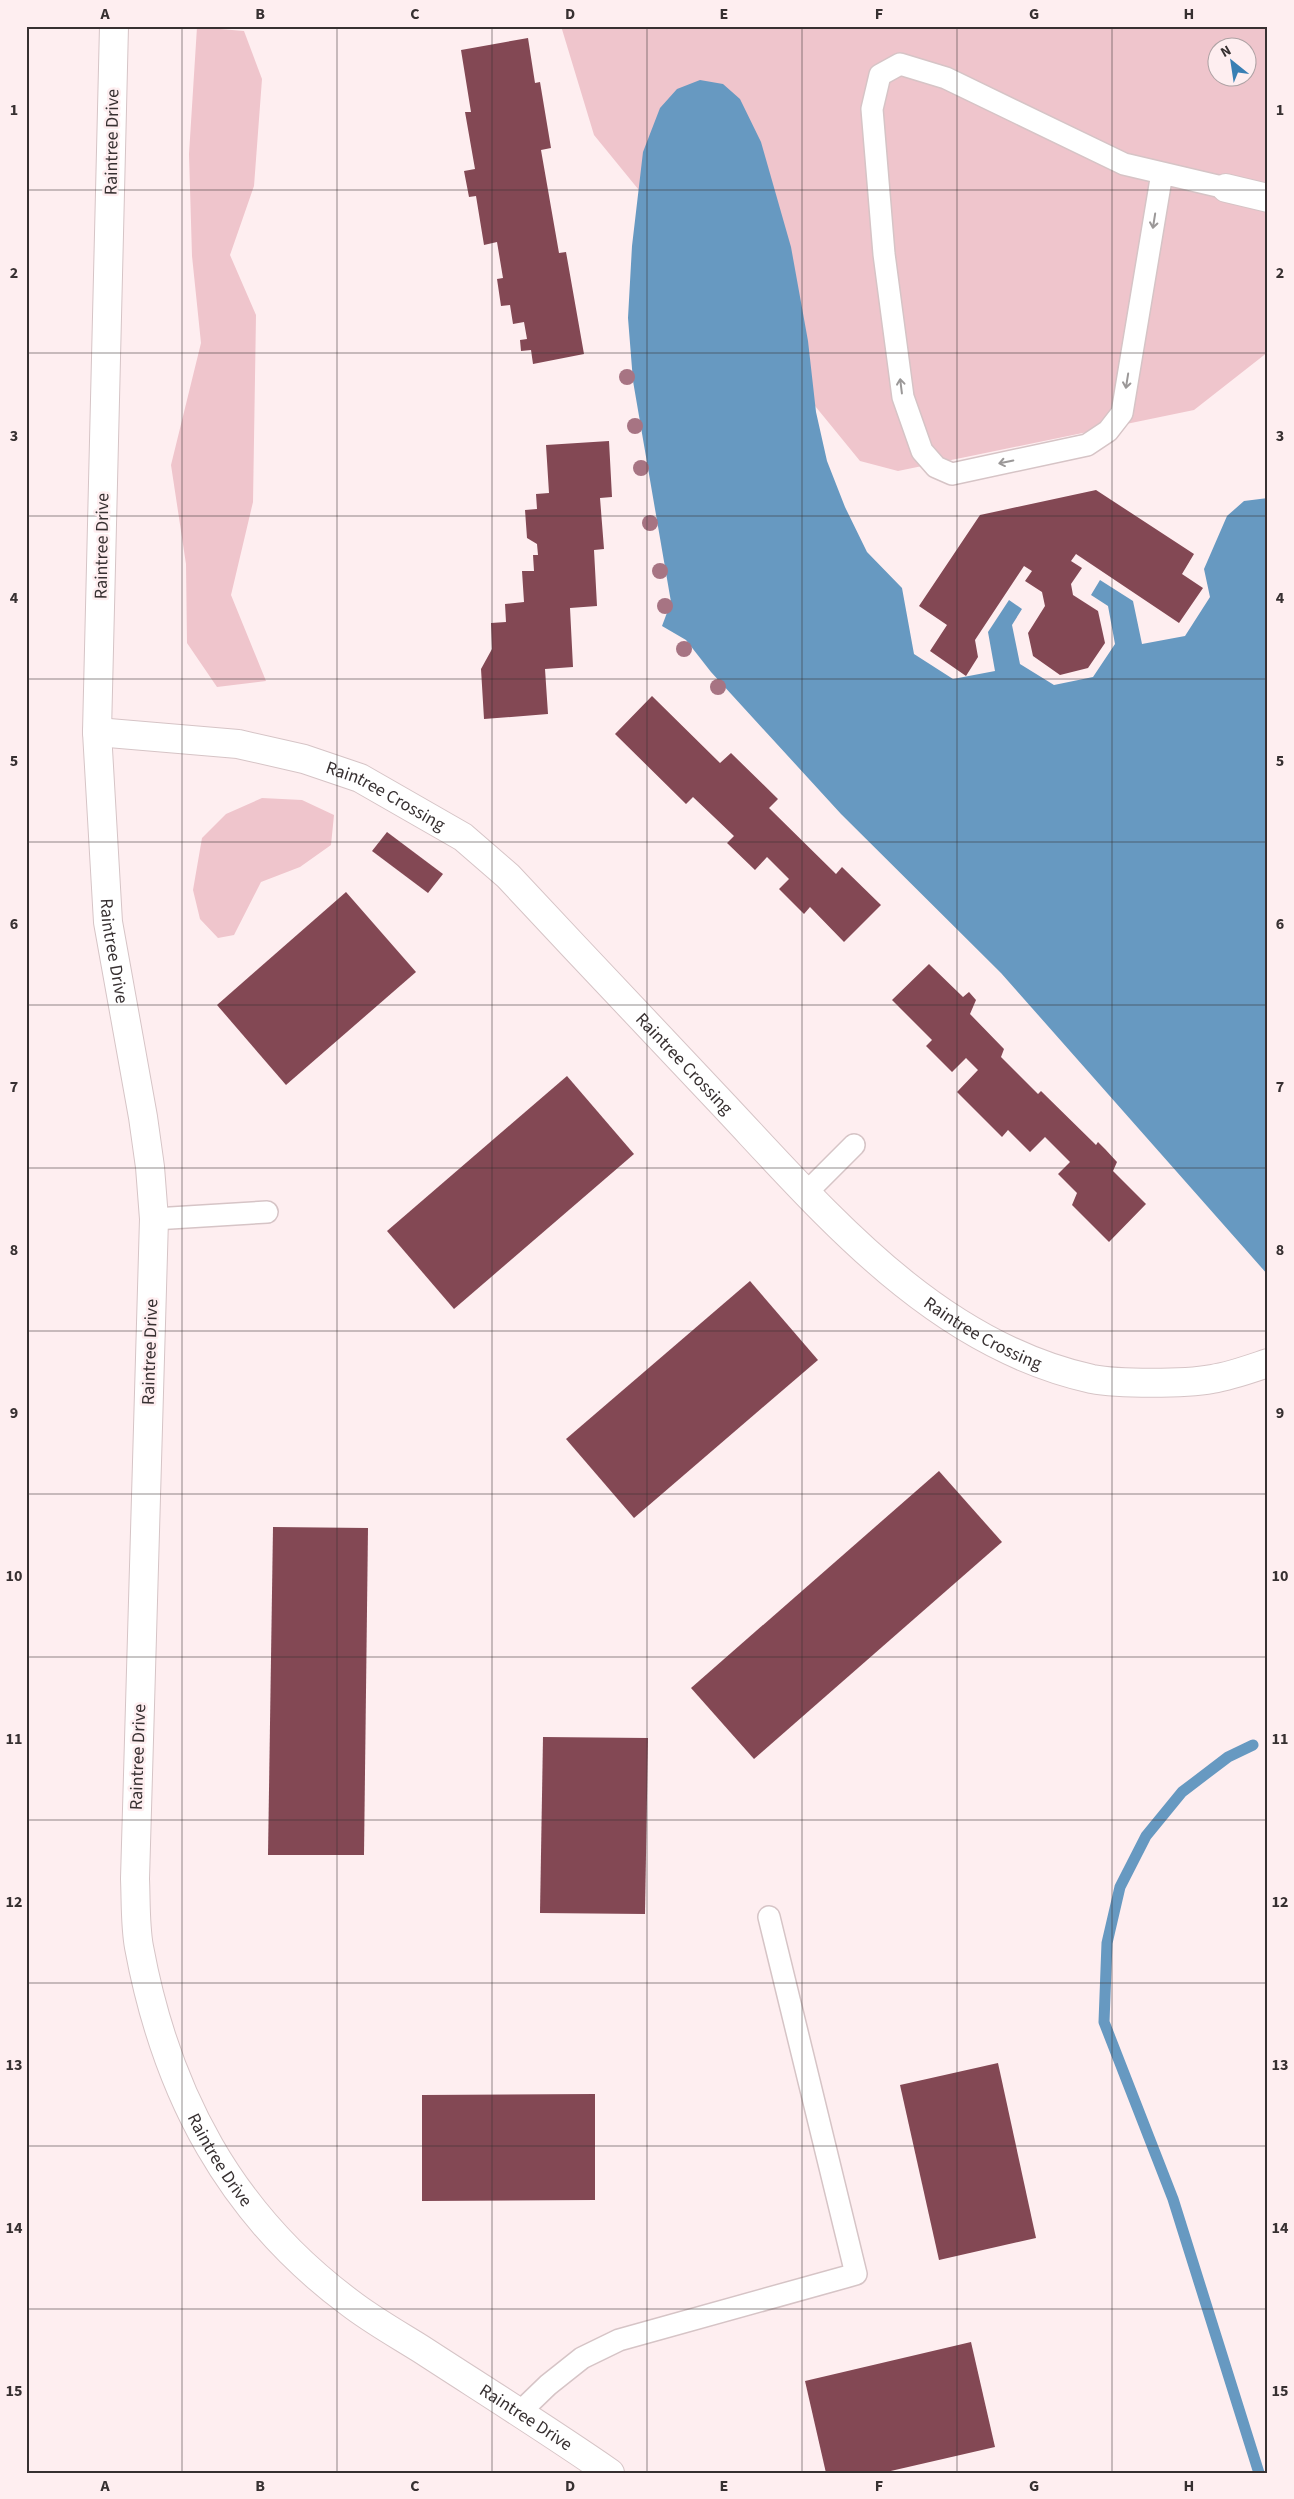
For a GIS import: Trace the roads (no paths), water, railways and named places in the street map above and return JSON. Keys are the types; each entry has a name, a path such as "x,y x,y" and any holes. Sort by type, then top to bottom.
{"street":[{"name":"Raintree Drive","path":"114,26 98,732 108,922 143,1117 150,1167 154,1219 135,1879 139,1946 156,2017 177,2083 208,2145 247,2205 296,2258 350,2303 610,2473"},
{"path":"1226,188 1268,198"},
{"name":"Raintree Crossing","path":"98,732 238,744 304,759 360,778 463,837 508,876 806,1193 859,1245 921,1298 981,1336 1042,1365 1094,1379 1150,1382 1212,1379 1268,1364"}],"lane":[{"path":"1162,173 1122,413 1108,431 1087,445 952,474 936,467 922,450 903,398 884,254 872,108 880,75 900,64 946,78 1124,164 1226,188"},
{"path":"806,1193 854,1145"},
{"path":"154,1219 267,1212"},
{"path":"519,2413 548,2385 582,2358 619,2340 856,2274 769,1917"}],"water":[{"path":"700,80 723,84 740,99 761,142 791,247 808,341 816,412 827,461 845,507 867,552 902,588 914,654 953,679 995,671 988,632 1009,600 1022,609 1012,625 1020,664 1054,685 1093,677 1115,644 1108,606 1091,595 1100,580 1133,601 1142,644 1185,636 1210,597 1204,569 1227,516 1244,501 1268,498 1268,1275 1001,973 841,814 711,672 686,640 662,626 671,602 633,381 628,318 632,246 643,152 660,108 677,89"}],"waterway":[{"path":"1253,1745 1228,1757 1182,1792 1146,1836 1120,1887 1107,1943 1104,2022 1173,2199 1259,2473"}]}
